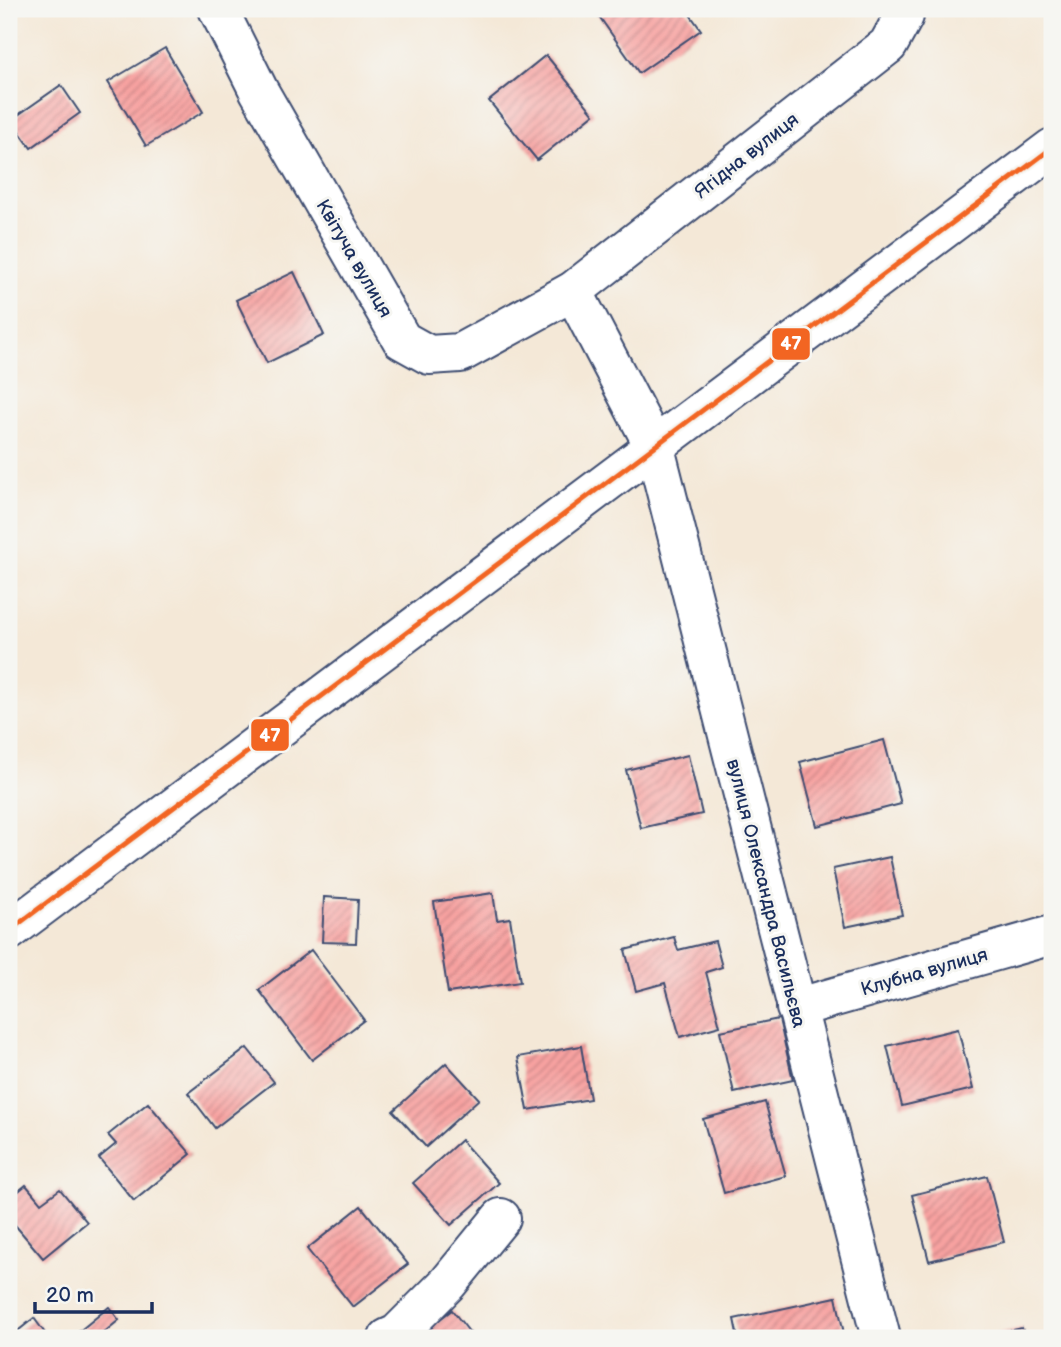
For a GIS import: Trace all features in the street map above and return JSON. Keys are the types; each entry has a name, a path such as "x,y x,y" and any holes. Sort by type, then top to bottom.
{"street":[{"name":"Квітуча вулиця","path":"218,9 259,92 402,340 429,355 460,353 573,291"},
{"name":"Ягідна вулиця","path":"573,291 888,45 905,16 903,9"},
{"path":"9,931 1052,148"},
{"name":"вулиця Олександра Васильєва","path":"573,291 655,448 881,1338"},
{"name":"Клубна вулиця","path":"796,1007 1052,934"},
{"path":"388,1338 397,1334 448,1283 501,1218"}],"building":[{"path":"600,9 686,9 701,30 639,73 596,12"},
{"path":"165,48 203,112 146,146 108,82"},
{"path":"546,55 594,114 537,160 489,101"},
{"path":"61,85 80,113 31,148 11,120"},
{"path":"294,272 324,335 267,363 236,300"},
{"path":"884,740 901,804 817,826 800,762"},
{"path":"688,755 702,814 641,828 626,770"},
{"path":"890,857 902,915 845,927 833,869"},
{"path":"493,893 497,920 510,918 520,982 448,993 434,902"},
{"path":"324,897 358,899 356,943 322,942"},
{"path":"674,937 678,950 715,941 722,967 706,972 720,1026 680,1037 665,983 636,991 625,950"},
{"path":"311,950 364,1020 312,1060 259,990"},
{"path":"779,1019 793,1080 734,1093 720,1031"},
{"path":"958,1029 973,1089 902,1106 887,1046"},
{"path":"581,1046 590,1099 528,1110 518,1057"},
{"path":"247,1048 274,1082 215,1128 188,1093"},
{"path":"446,1063 479,1099 426,1147 393,1111"},
{"path":"765,1102 786,1176 724,1193 703,1119"},
{"path":"148,1103 191,1154 134,1201 99,1158 116,1144 108,1135"},
{"path":"461,1140 499,1183 451,1225 413,1183"},
{"path":"987,1176 1004,1242 929,1261 912,1195"},
{"path":"26,1185 41,1203 60,1189 87,1222 43,1258 15,1225 9,1230 9,1199"},
{"path":"361,1206 408,1264 353,1307 307,1249"},
{"path":"836,1297 845,1338 738,1338 734,1319"},
{"path":"109,1307 119,1320 97,1338 71,1338"},
{"path":"452,1310 474,1338 415,1338"},
{"path":"34,1318 47,1336 9,1338"},
{"path":"1022,1328 1025,1338 983,1337"}],"transit line":[{"name":"47","path":"9,931 1052,148"}]}
